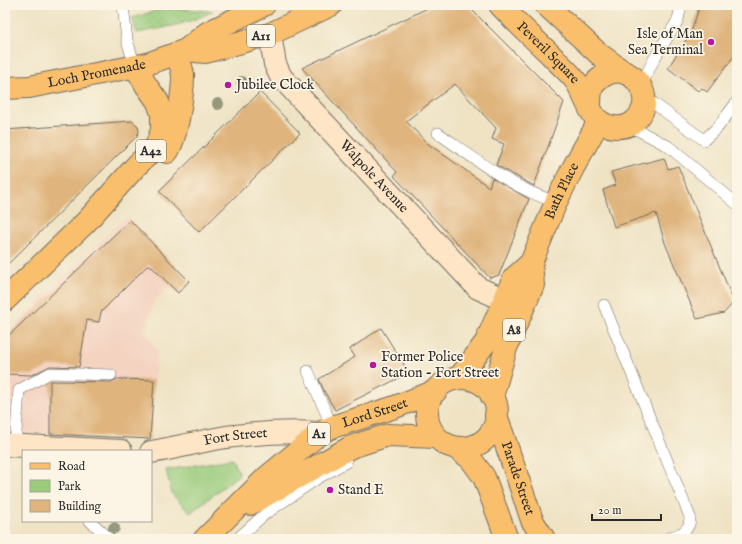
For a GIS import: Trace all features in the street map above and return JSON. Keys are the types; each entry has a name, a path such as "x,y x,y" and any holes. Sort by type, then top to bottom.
{"main road":[{"name":"Loch Promenade","path":"182,52 207,32 264,5"},
{"name":"Loch Promenade","path":"5,88 29,87 135,66 182,52 206,52 270,34 331,5"},
{"name":"Peveril Square","path":"500,5 575,80 594,114"},
{"path":"546,5 599,54 637,85 643,109 637,119 628,125 618,128 608,126 594,114"},
{"name":"Walpole Avenue","path":"270,34 275,64 281,77 478,288 504,300"},
{"name":"A42","path":"86,222 153,168 169,150 176,134 183,74 182,52"},
{"name":"A42","path":"5,300 86,222 156,146 162,130 162,114 158,102 135,66"},
{"name":"A8","path":"594,114 592,88 597,80 606,74 615,72 637,85"},
{"name":"Bath Place","path":"459,378 486,342 514,278 531,263 556,202 573,168 594,114"},
{"name":"Bath Place","path":"494,406 506,348 533,285 531,263"},
{"path":"456,448 474,446 483,441 490,434 494,425 494,406 485,388 469,378 452,379 442,384 430,400 427,419 436,437 470,458 484,477 507,539"},
{"name":"Lord Street","path":"205,539 266,478 326,430 395,407 436,390"},
{"name":"Parade Street","path":"494,406 532,520 544,539"},
{"name":"Fort Street","path":"152,452 225,437 326,430"},
{"name":"Lord Street","path":"227,518 351,447 388,435 436,437"},
{"path":"10,445 102,450"}],"lane":[{"path":"123,5 127,40 135,66"},
{"path":"681,5 678,20 637,85 704,140 736,104"},
{"path":"628,125 668,146 737,204"},
{"path":"438,133 495,172 537,196 556,202"},
{"path":"604,305 690,517 690,525 686,531 666,539"},
{"path":"308,371 326,430"},
{"path":"10,445 19,390 50,373 111,375"},
{"path":"237,539 265,514 318,478 367,450 388,435"},
{"path":"90,522 110,539"}],"shaded area":[{"path":"127,216 169,260 181,275 154,301 145,332 157,351 150,440 50,434 5,434 5,335"}],"green space":[{"path":"165,8 213,11 186,22 137,33 132,18"},
{"path":"232,459 240,474 190,513 172,494 166,470"}],"building":[{"path":"434,5 467,5 564,102 534,186 496,165 504,144 492,139 496,128 455,84 406,121 427,143 489,187 492,178 529,199 499,275 490,278 394,176 397,172 302,68"},
{"name":"Isle of Man Sea Terminal","path":"700,5 737,5 737,52 707,92 702,88 698,91 668,68 691,32"},
{"path":"260,92 300,133 199,232 159,191"},
{"path":"132,121 138,126 139,131 137,136 5,267 5,130"},
{"path":"664,158 668,169 678,166 734,302 724,313 697,319 665,243 656,213 614,227 603,190 616,185 611,172"},
{"path":"130,220 189,281 178,293 149,264 101,312 99,322 87,320 79,367 50,366 32,375 5,374 5,339"},
{"name":"Former Police Station - Fort Street","path":"381,328 409,373 335,410 319,379 355,357 350,349"},
{"path":"117,379 154,380 150,439 50,434 50,381 111,382"}],"place":[{"name":"Isle of Man Sea Terminal","path":"711,42"},
{"name":"Jubilee Clock","path":"228,85"},
{"name":"Former Police Station - Fort Street","path":"373,365"},
{"name":"Stand E","path":"330,490"}]}
